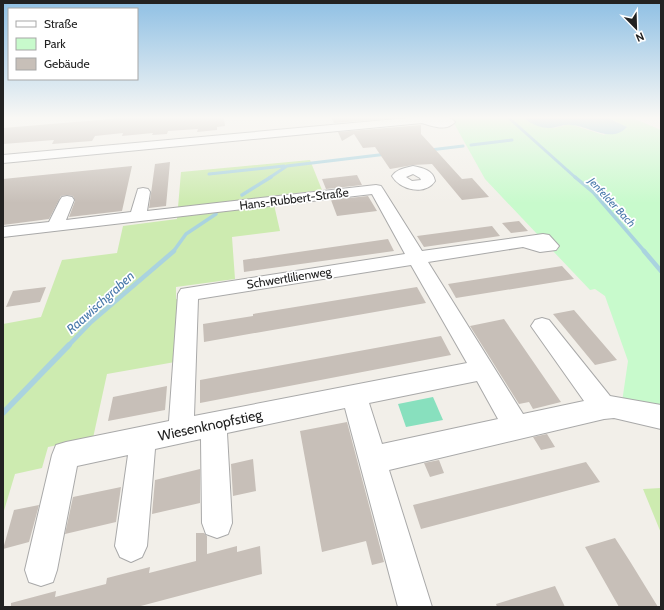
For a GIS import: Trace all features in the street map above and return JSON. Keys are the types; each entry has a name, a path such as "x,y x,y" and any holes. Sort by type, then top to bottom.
{"street":[{"path":"3,159 113,146"},
{"name":"Hans-Rubbert-Straße","path":"3,232 392,188 405,183"},
{"path":"376,189 517,428"},
{"path":"138,216 143,192"},
{"path":"56,225 67,200"},
{"name":"Schwertlilienweg","path":"181,431 188,294 525,241"},
{"path":"542,326 604,408"},
{"path":"415,607 354,395 483,370"},
{"name":"Wiesenknopfstieg","path":"41,570 66,455 354,395"},
{"path":"372,460 604,408 614,407 661,417"},
{"path":"214,424 216,523"},
{"path":"131,546 143,439"}],"green space":[{"path":"467,146 661,146 661,412 622,402 628,361 605,296 595,289 590,290 553,251 558,250 542,234 538,235 485,179"},
{"path":"310,160 322,190 272,196 280,231 232,237 235,279 176,287 176,299 180,299 175,362 107,374 93,438 48,447 42,468 15,474 3,514 3,324 41,317 62,260 117,253 123,226 177,219 181,172"},
{"path":"433,397 443,420 406,427 398,404"},
{"path":"661,488 661,533 643,489"}],"building":[{"path":"362,146 432,146 462,179 472,178 489,197 462,200 432,164 413,165 390,169 375,147 363,148"},
{"path":"170,162 166,206 149,208 155,164"},
{"path":"132,166 122,211 69,217 75,201 73,196 67,195 61,196 49,219 3,225 3,179"},
{"path":"357,175 362,185 326,189 322,179"},
{"path":"368,196 377,211 337,216 331,200"},
{"path":"519,221 528,231 511,233 502,223"},
{"path":"492,226 500,236 424,247 417,236"},
{"path":"388,239 394,251 244,272 243,260"},
{"path":"562,266 574,279 456,298 448,284"},
{"path":"46,287 40,302 6,307 13,291"},
{"path":"417,287 426,303 204,342 203,324 253,316 253,314"},
{"path":"574,310 617,360 595,365 553,314"},
{"path":"504,319 561,402 533,409 529,402 519,404 470,326"},
{"path":"441,336 451,355 200,403 200,380"},
{"path":"167,386 165,410 108,421 113,397"},
{"path":"347,422 384,562 372,565 366,541 322,552 300,431"},
{"path":"547,434 555,447 541,450 533,437"},
{"path":"253,459 256,491 233,496 231,464"},
{"path":"439,460 444,473 430,477 424,463"},
{"path":"586,462 600,482 421,529 413,505"},
{"path":"200,469 200,503 152,514 155,480"},
{"path":"121,487 116,522 65,534 73,497"},
{"path":"39,505 29,542 3,549 14,510"},
{"path":"196,533 204,533 207,536 207,554 237,546 237,552 260,546 262,574 137,607 11,607 11,603 56,591 55,597 106,584 107,578 150,567 149,573 196,561"},
{"path":"615,538 658,607 619,607 585,547"},
{"path":"555,586 565,607 497,607 496,604"}],"waterway":[{"name":"Raawischgraben","path":"430,150 459,146"},
{"name":"Jenfelder Bach","path":"541,146 576,178"},
{"name":"Raawischgraben","path":"269,178 287,166 387,154"},
{"path":"209,174 284,166"},
{"name":"Raawischgraben","path":"242,195 271,177"},
{"name":"Jenfelder Bach","path":"575,177 594,193 645,252"},
{"name":"Raawischgraben","path":"173,252 186,234 216,214"},
{"name":"Jenfelder Bach","path":"644,251 661,271"},
{"name":"Raawischgraben","path":"68,346 91,322 173,252"},
{"name":"Raawischgraben","path":"3,413 69,345"}]}
